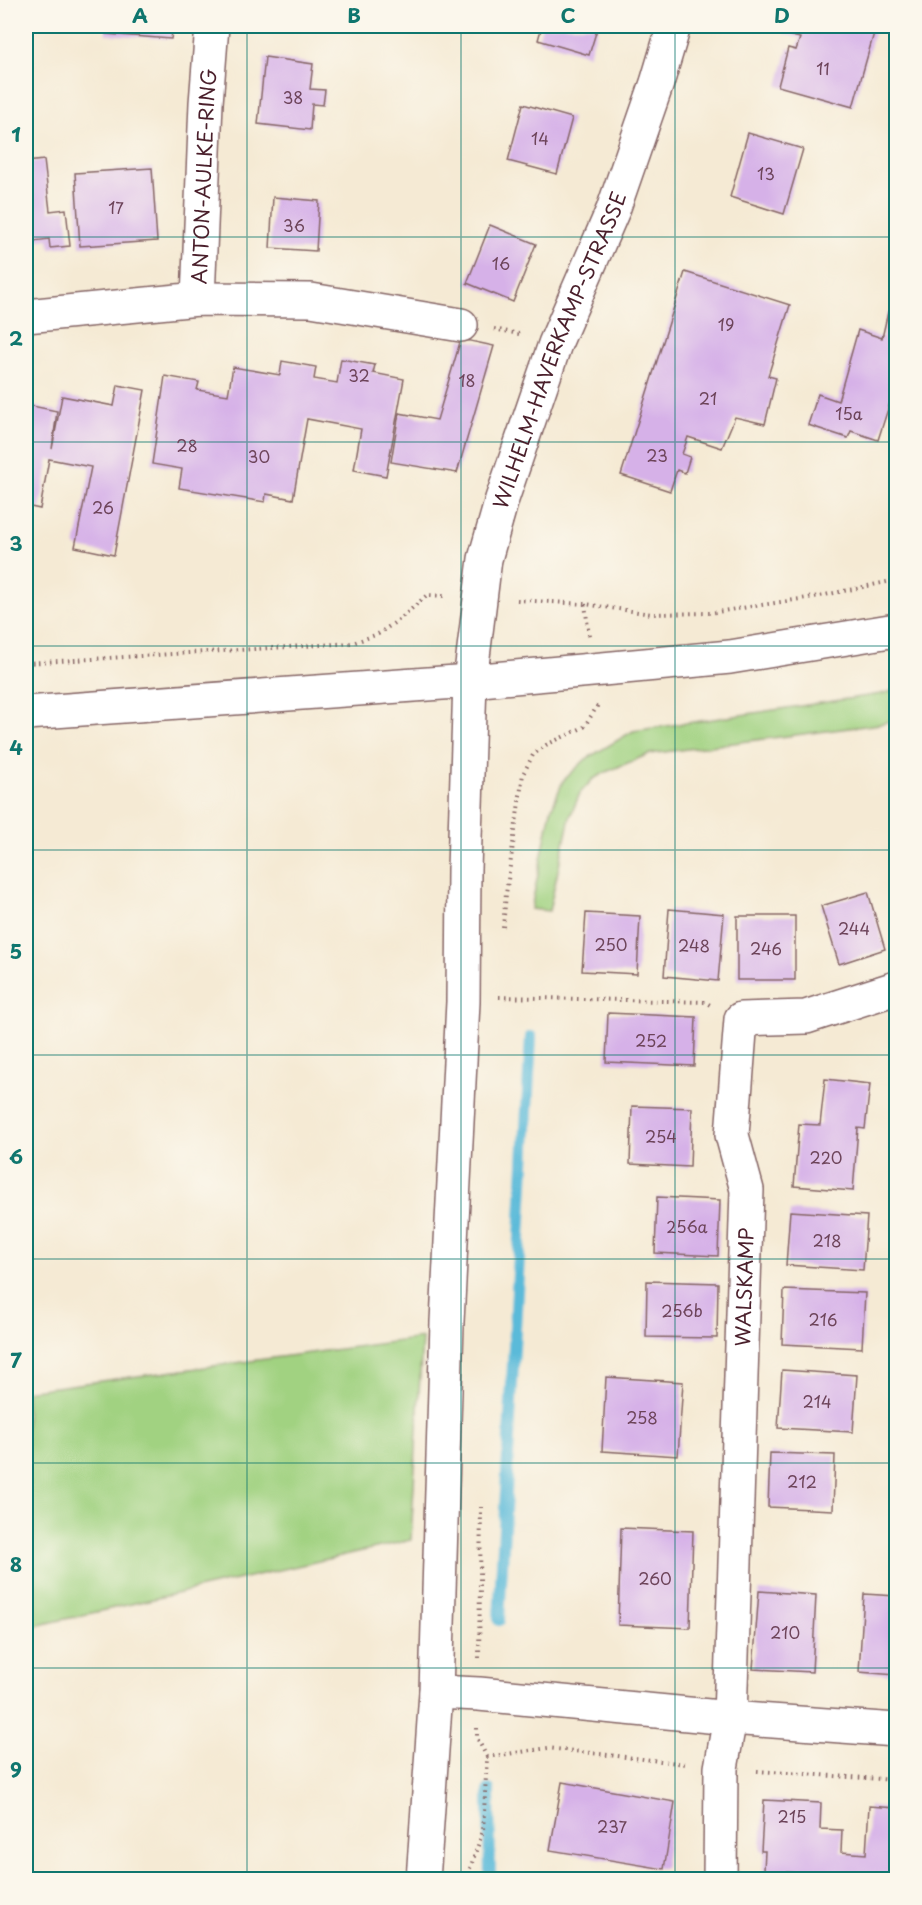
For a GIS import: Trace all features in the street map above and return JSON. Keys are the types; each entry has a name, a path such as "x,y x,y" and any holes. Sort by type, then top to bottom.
{"street":[{"name":"ANTON-AULKE-RING","path":"26,316 198,298 206,104 212,26"},
{"name":"WILHELM-HAVERKAMP-STRASSE","path":"423,1880 436,1692 447,1322 463,1002 464,869 470,681 484,559 555,344 613,210 657,83 674,26"},
{"path":"198,298 311,300 461,325"},
{"path":"26,713 470,681 730,657 897,630"},
{"path":"741,1019 806,1017 897,988"},
{"name":"WALSKAMP","path":"720,1880 720,1768 730,1718 747,1190 732,1135 741,1019"},
{"path":"436,1692 897,1730"}],"path":[{"path":"461,325 479,326 555,344"},
{"path":"479,598 585,604 651,615 710,613 820,596 897,580"},
{"path":"26,663 353,643 378,634 400,619 427,595"},
{"path":"502,928 523,774 533,755 546,745 584,727 598,706 585,604"},
{"path":"496,996 705,1002 741,1019"},
{"path":"466,1880 483,1832 487,1757 477,1738 481,1500"}],"green space":[{"path":"896,690 896,719 880,724 649,754 593,779 580,793 570,817 549,911 531,909 551,810 563,781 586,759 633,731"},
{"path":"422,1338 411,1540 26,1628 26,1391"}],"building":[{"path":"106,26 173,26 171,39 106,34"},
{"path":"542,26 598,26 589,55 538,40"},
{"path":"787,26 876,26 853,107 778,86 788,48 796,50 800,38 784,34"},
{"path":"265,57 313,64 310,89 325,90 323,105 312,104 310,130 258,124"},
{"path":"523,104 572,118 557,174 508,161"},
{"path":"748,133 803,149 784,214 730,197"},
{"path":"44,160 50,211 66,209 70,246 50,248 49,239 26,242 26,162"},
{"path":"152,168 157,241 80,246 75,173"},
{"path":"273,197 319,201 316,251 270,248"},
{"path":"490,225 536,244 513,302 467,283"},
{"path":"685,272 790,305 768,376 776,378 765,424 735,417 722,448 688,437 682,454 690,457 685,473 677,470 670,491 621,475"},
{"path":"888,312 896,314 896,384 878,440 851,431 848,438 808,425 818,394 838,401 858,330 882,338"},
{"path":"461,339 494,346 457,473 391,462 399,413 437,420"},
{"path":"341,359 375,365 373,373 404,379 386,476 354,470 361,429 307,419 293,499 266,494 265,502 179,488 182,469 152,464 165,376 199,382 197,390 228,395 233,367 280,375 282,361 316,367 314,379 337,383"},
{"path":"118,385 145,390 114,555 75,547 91,467 49,459 40,509 26,506 26,397 28,398 27,405 57,411 52,449 62,396 114,406"},
{"path":"868,892 885,949 839,964 821,906"},
{"path":"669,909 724,914 718,981 664,976"},
{"path":"586,913 640,916 637,974 582,971"},
{"path":"737,916 795,916 795,980 737,980"},
{"path":"608,1013 696,1017 694,1066 606,1062"},
{"path":"825,1079 870,1084 865,1129 858,1128 853,1191 794,1186 799,1124 820,1125"},
{"path":"632,1106 692,1108 690,1167 630,1164"},
{"path":"657,1197 720,1200 718,1256 655,1253"},
{"path":"790,1211 867,1216 863,1270 786,1265"},
{"path":"647,1281 718,1283 717,1338 646,1337"},
{"path":"784,1290 865,1293 862,1348 782,1344"},
{"path":"782,1370 857,1375 853,1432 778,1428"},
{"path":"606,1377 683,1382 678,1456 602,1451"},
{"path":"770,1453 835,1455 833,1510 768,1507"},
{"path":"621,1528 693,1531 690,1628 618,1625"},
{"path":"759,1591 816,1595 812,1672 753,1669"},
{"path":"864,1594 896,1596 896,1675 859,1672"},
{"path":"562,1782 675,1802 664,1869 550,1850"},
{"path":"764,1800 821,1803 820,1829 842,1830 841,1852 866,1854 869,1806 896,1808 896,1876 889,1875 889,1880 815,1880 816,1874 764,1871 765,1851 761,1851"}],"waterway":[{"path":"499,1620 531,1037"},
{"path":"489,1790 490,1880"}]}
